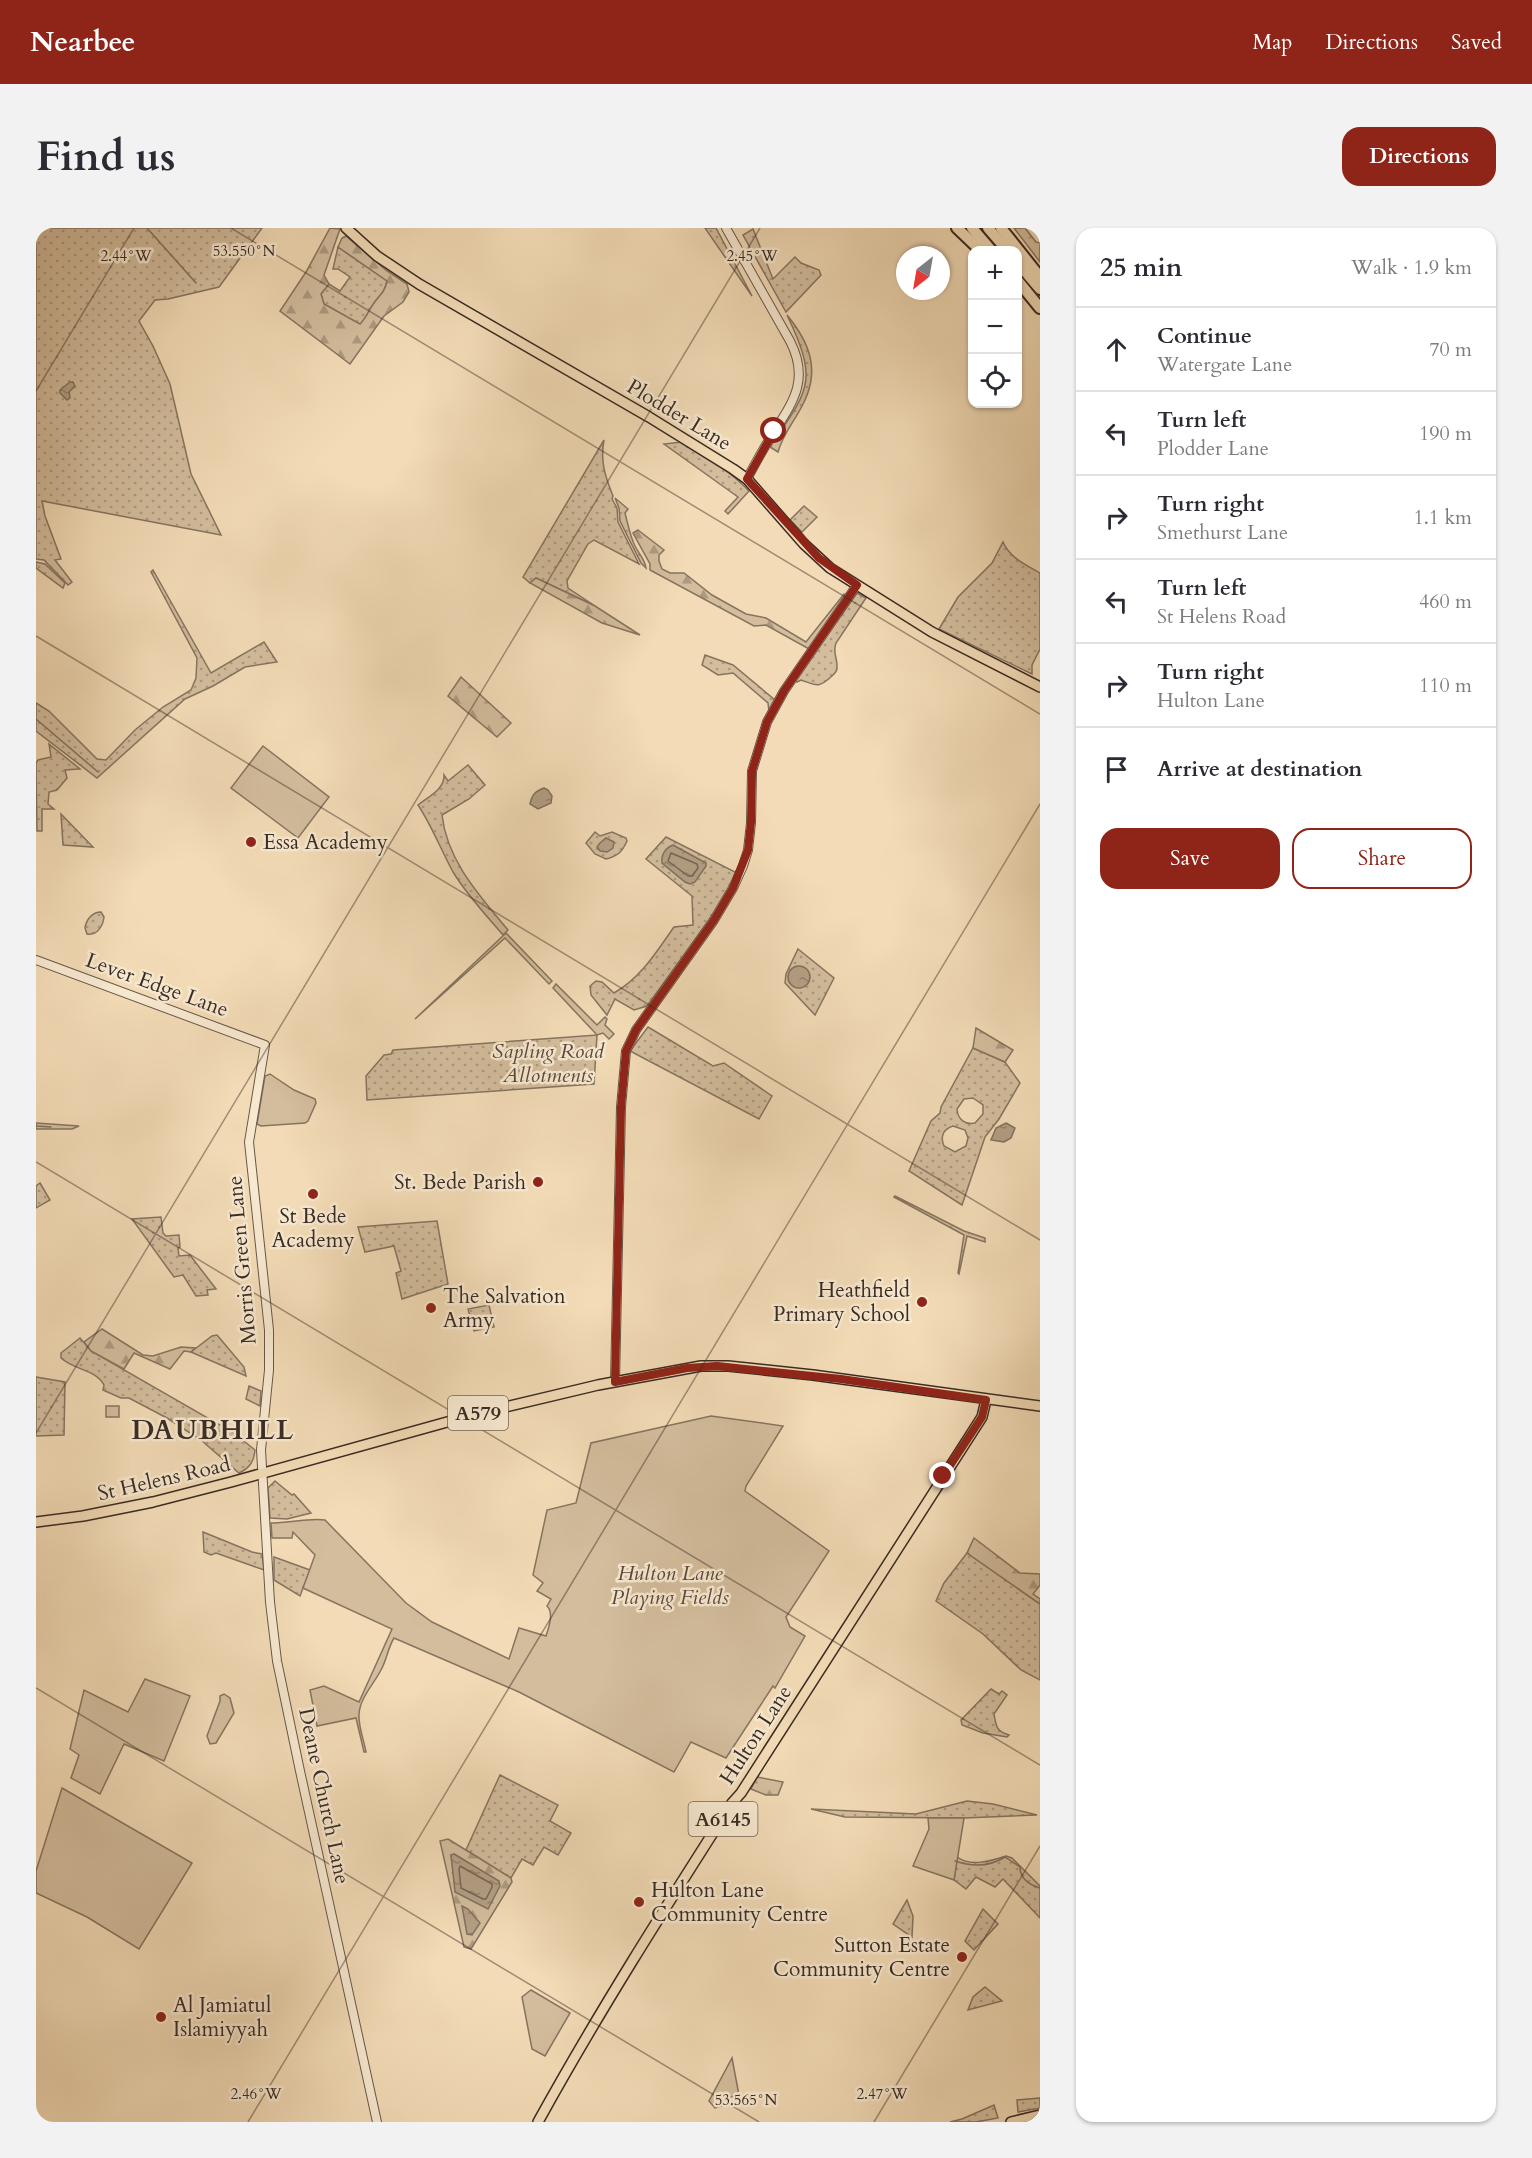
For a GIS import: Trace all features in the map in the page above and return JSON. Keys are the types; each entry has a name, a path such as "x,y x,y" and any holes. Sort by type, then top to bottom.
{"highway":[{"path":"957,228 976,246"},
{"path":"972,228 988,246"},
{"path":"988,228 1004,246"},
{"path":"1001,228 1040,278"},
{"path":"1022,268 1040,289"},
{"path":"1022,287 1040,310"},
{"path":"1022,294 1040,310"}],"main road":[{"name":"Plodder Lane","path":"346,228 377,256 419,284 690,442 747,479 819,558 857,585 938,635 1040,687"},
{"name":"St Helens Road","path":"36,1522 83,1516 153,1502 468,1416 687,1368 717,1366 822,1376 1040,1406"},
{"name":"Hulton Lane","path":"538,2122 658,1919 982,1417 986,1400"},
{"path":"1011,2122 1040,2115"}],"street":[{"path":"726,228 790,341 799,369 797,392 791,407 747,479"},
{"path":"615,1382 621,1107 626,1051 639,1025 714,920 733,888 748,850 752,771 767,722 784,691 857,585"},
{"name":"Lever Edge Lane","path":"36,960 266,1045"},
{"name":"Morris Green Lane","path":"263,1473 261,1449 269,1370 269,1330 249,1142 266,1045"},
{"name":"Deane Church Lane","path":"263,1473 270,1602 278,1661 376,2122"}],"green space":[{"path":"36,228 262,228 219,287 155,300 139,321 170,384 191,474 221,535 42,501 45,516 61,559 55,560 72,582 68,585 44,560 36,559"},
{"path":"330,228 340,229 324,275 329,284 321,294 324,304 360,324 386,285 387,281 338,247 342,238 346,236 387,271 407,284 409,292 403,302 384,316 350,364 280,311 306,272"},
{"path":"705,228 716,228 752,296"},
{"path":"1014,228 1025,228 1036,242 1040,243 1040,262"},
{"path":"753,229 773,279 795,257 801,263 819,270 821,275 786,312 743,235"},
{"path":"338,247 387,281 383,291 360,325 324,304 321,294 329,284 340,291 350,277 338,269 333,269"},
{"path":"787,315 802,336 812,369 808,393 778,452 770,447 801,397 806,371 797,338"},
{"path":"604,440 604,468 612,499 617,508 618,522 639,564 594,540 588,544 567,581 568,588 595,606 536,578 530,583 523,577"},
{"path":"682,442 725,470 749,491 728,514 725,511 738,497 664,444"},
{"path":"615,498 628,509 625,513 630,534 646,568 641,563 620,521"},
{"path":"804,506 817,517 802,532 790,520"},
{"path":"638,530 664,550 659,555 662,569 670,573 684,573 712,595 746,614 766,618 806,642 844,594 846,597 809,649 766,625 754,626 650,570 650,564 633,533"},
{"path":"1003,542 1014,557 1040,573 1040,649 1032,665 1032,674 939,629 958,597 992,563"},
{"path":"36,562 45,564 65,583 63,588 36,568"},
{"path":"153,570 211,673 264,642 277,662 245,667 185,699 97,778 36,731 36,703 49,711 97,759 106,760 135,730 163,707 191,690 196,678 197,658 151,572"},
{"path":"536,578 595,606 640,635 602,623 530,583"},
{"path":"857,593 866,598 836,643 836,672 821,684 814,685 801,680 797,682 795,680"},
{"path":"705,655 733,665 775,700 769,712 768,703 733,673 718,675 702,665"},
{"path":"461,677 511,723 497,737 448,696"},
{"path":"49,744 80,769 65,770 67,778 57,790 49,792 48,804 54,809 42,809 42,831 37,831 36,763 38,760 51,757"},
{"path":"263,746 329,797 298,838 231,788"},
{"path":"468,765 485,785 469,799 442,815 445,832 450,848 466,877 508,930 503,935 458,880 418,805 439,789 444,775 448,781"},
{"path":"61,814 93,847 63,845"},
{"path":"595,832 600,836 612,832 626,838 627,841 619,853 606,859 595,854 586,843"},
{"path":"666,837 737,873 716,911 647,1006 634,1010 615,999 607,1015 591,995 590,986 596,981 602,982 614,993 640,972 674,927 693,925 692,896 646,859"},
{"path":"101,912 104,917 101,927 97,932 87,934 85,928 88,919 95,913"},
{"path":"506,933 552,981 549,984 505,938 415,1019"},
{"path":"798,949 834,978 815,1015 785,983 786,974"},
{"path":"556,984 597,1025 605,1017 607,1019 605,1025 614,1034 609,1039 603,1033 597,1035 553,988"},
{"path":"648,1027 713,1066 724,1063 772,1096 759,1119 630,1051"},
{"path":"976,1028 1013,1050 1005,1062 973,1048"},
{"name":"Sapling Road Allotments","path":"597,1035 594,1084 367,1100 366,1076 384,1055 391,1054 393,1050"},
{"path":"973,1048 1005,1062 1020,1083 999,1119 985,1137 962,1205 909,1171 931,1121 940,1113 941,1107","holes":["973,1098 983,1105 983,1114 975,1123 968,1123 960,1119 957,1109 964,1099","953,1126 965,1130 968,1138 966,1146 955,1152 944,1146 942,1140 945,1131"]},
{"path":"270,1074 294,1090 315,1099 316,1103 308,1121 261,1126 257,1124 265,1076"},
{"path":"36,1123 79,1126 72,1129 36,1129"},
{"path":"40,1183 50,1200 36,1208 36,1186"},
{"path":"895,1196 964,1231 985,1238 985,1242 967,1236 959,1274 964,1235"},
{"path":"161,1217 163,1233 166,1236 179,1235 179,1256 190,1255 216,1289 207,1290 208,1295 196,1296 183,1275 174,1277 132,1219"},
{"path":"437,1221 448,1284 402,1299 396,1273 401,1271 394,1246 365,1252 358,1227"},
{"path":"489,1305 494,1327 474,1331 468,1309"},
{"path":"102,1329 143,1355 153,1356 181,1347 195,1348 191,1352 184,1351 170,1369 134,1353 124,1369 91,1351 84,1342"},
{"path":"217,1335 244,1367 246,1376 191,1352 212,1336"},
{"path":"80,1338 91,1351 234,1433 255,1450 251,1464 239,1473 201,1440 167,1418 129,1398 121,1398 103,1390 104,1385 95,1376 61,1358 61,1353"},
{"path":"36,1377 65,1382 64,1435 36,1436"},
{"path":"249,1386 261,1391 260,1406 246,1399"},
{"path":"106,1406 119,1406 119,1417 106,1417"},
{"name":"Hulton Lane Playing Fields","path":"711,1416 783,1426 745,1491 829,1551 786,1617 790,1627 805,1636 775,1688 773,1686 726,1758 691,1742 674,1772 519,1692 394,1638 382,1668 360,1708 359,1723 366,1752 364,1752 356,1718 317,1726 310,1690 324,1686 359,1702 392,1629 303,1588 315,1555 293,1532 292,1538 272,1538 271,1523 325,1520 406,1603 432,1622 509,1659 519,1628 546,1636 551,1616 547,1606 551,1599 537,1591 543,1583 533,1575 547,1510 576,1503 591,1443"},
{"path":"275,1481 292,1495 294,1494 311,1513 287,1519 270,1518 268,1488"},
{"path":"203,1532 262,1554 264,1570 216,1553 211,1555 204,1552"},
{"path":"974,1538 1020,1573 1040,1574 1040,1585 1033,1594 1040,1599 1040,1604 967,1553"},
{"path":"967,1553 1040,1604 1040,1680 1021,1670 983,1634 936,1601 944,1583"},
{"path":"274,1557 310,1570 300,1596 274,1580"},
{"path":"145,1679 190,1696 164,1761 124,1744 100,1794 71,1778 79,1755 70,1749 84,1690 128,1712"},
{"path":"991,1689 999,1694 1002,1691 1007,1695 994,1714 997,1728 1009,1735 1007,1737 983,1733 962,1725 961,1720"},
{"path":"224,1694 230,1698 234,1713 216,1743 210,1744 207,1736 220,1696"},
{"path":"500,1775 558,1805 550,1821 571,1833 558,1855 544,1847 533,1865 522,1859 511,1878 466,1850"},
{"path":"757,1777 783,1782 778,1795 766,1795 751,1789"},
{"path":"62,1788 192,1863 139,1949 87,1917 36,1893 36,1871"},
{"path":"967,1801 993,1804 1037,1815 964,1818 845,1817 811,1809 916,1814"},
{"path":"928,1818 964,1818 954,1880 913,1866 929,1829"},
{"path":"448,1839 511,1878 512,1882 471,1949 464,1947 440,1841","holes":["454,1854 498,1881 488,1908 456,1892 451,1855"]},
{"path":"1006,1856 1012,1858 1040,1886 1040,1918 1003,1879 995,1887 976,1877 966,1889 954,1880 957,1857 968,1862 975,1862"},
{"path":"907,1900 913,1916 912,1937 893,1924"},
{"path":"983,1909 998,1924 974,1950 965,1941"},
{"path":"985,1987 1002,2001 968,2010 973,1997"},
{"path":"531,1990 570,2013 545,2056 532,2049 522,1997"},
{"path":"732,2058 739,2095 722,2099 722,2106 715,2108 709,2101"},
{"path":"1040,2098 1040,2108 1018,2112 1017,2100"},
{"path":"994,2105 998,2118 976,2122 950,2122 962,2119"}],"water":[{"path":"73,382 75,386 69,392 70,398 67,400 60,390"},
{"path":"544,788 552,796 551,803 538,809 530,804 536,792"},
{"path":"606,838 614,842 613,848 607,852 600,851 597,847"},
{"path":"673,845 706,863 695,882 690,884 685,882 662,863 664,852"},
{"path":"799,966 807,969 810,977 807,985 799,988 791,985 788,977 791,969"},
{"path":"1006,1123 1015,1128 1011,1138 1004,1142 991,1140 996,1128"},
{"path":"454,1854 499,1881 500,1886 488,1909 455,1892 451,1855"},
{"path":"462,1906 468,1909 480,1923 472,1935 467,1934"}],"waterway":[{"path":"147,228 196,283"},
{"path":"36,719 98,772"},
{"path":"36,1126 51,1127"},
{"path":"955,1861 980,1865 993,1863 1005,1857 1020,1867 1026,1881 1040,1888"}],"place":[{"name":"Essa Academy","path":"251,842"},
{"name":"St. Bede Parish","path":"538,1182"},
{"name":"St Bede Academy","path":"313,1194"},
{"name":"Heathfield Primary School","path":"922,1302"},
{"name":"The Salvation Army","path":"431,1308"},
{"name":"Hulton Lane Community Centre","path":"639,1902"},
{"name":"Sutton Estate Community Centre","path":"962,1957"},
{"name":"Al Jamiatul Islamiyyah","path":"161,2017"}],"district":[{"name":"DAUBHILL","path":"213,1430"}],"route":[{"path":"774,431 747,479 819,558 857,585 784,691 767,722 752,771 751,832 748,850 733,888 721,910 636,1030 626,1051 621,1107 620,1240 615,1382 687,1368 717,1366 841,1379 986,1400 982,1417 943,1476"}]}
